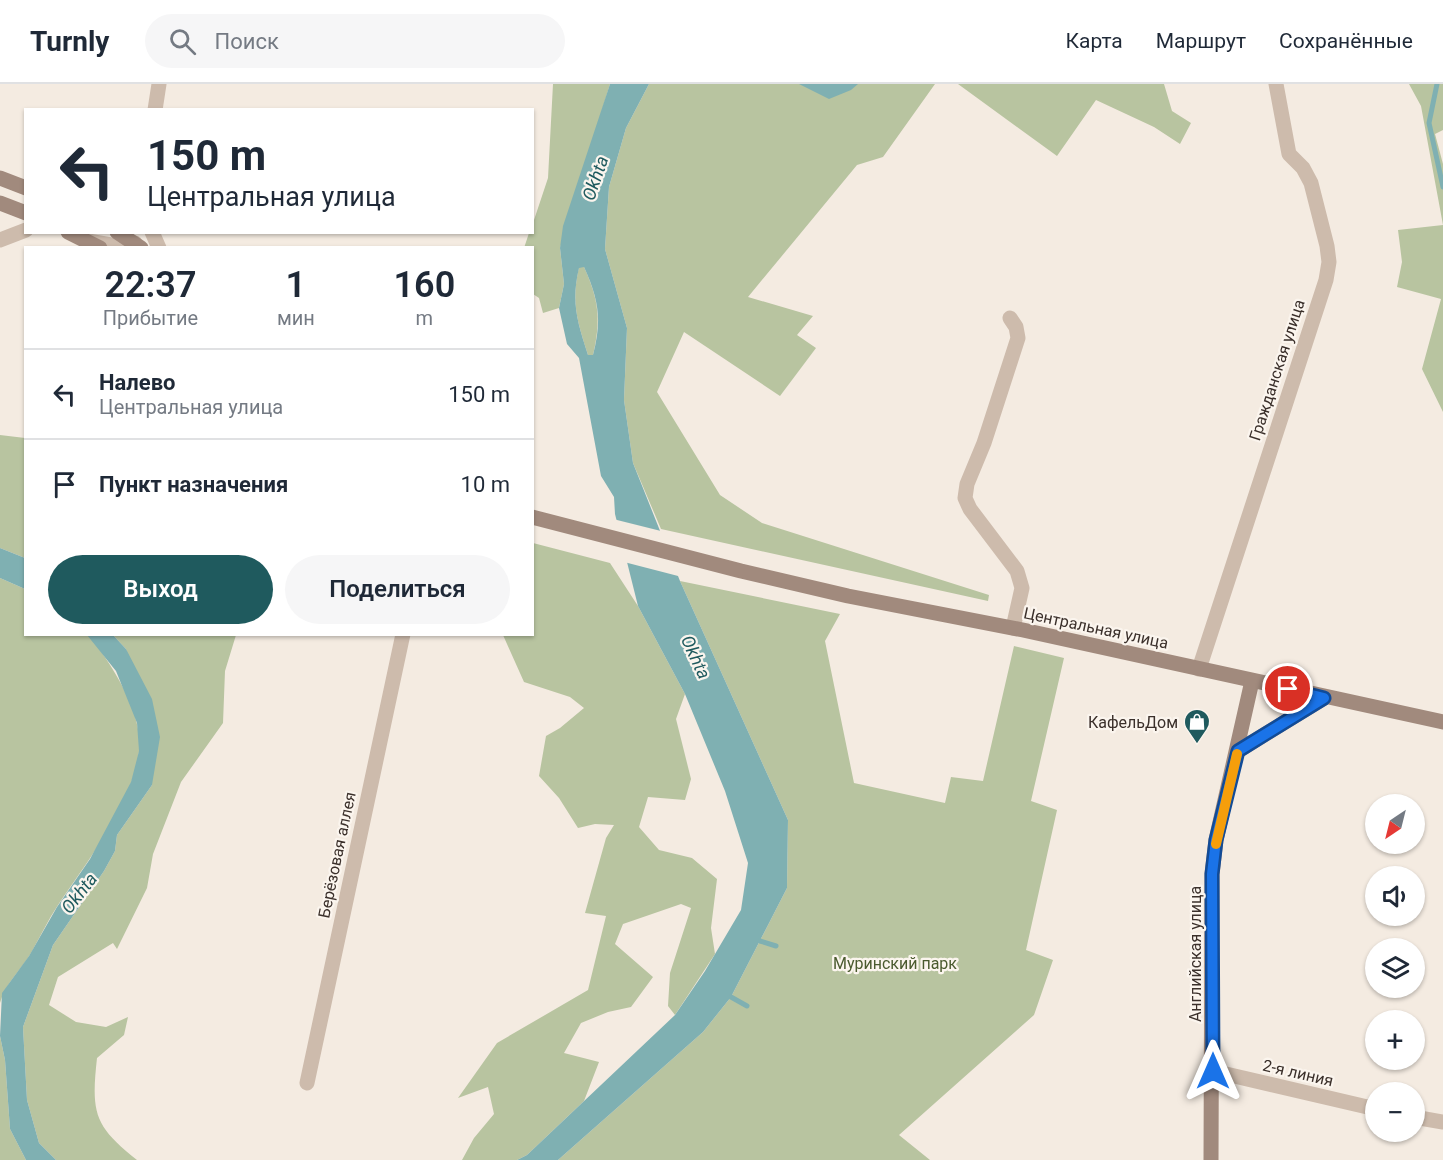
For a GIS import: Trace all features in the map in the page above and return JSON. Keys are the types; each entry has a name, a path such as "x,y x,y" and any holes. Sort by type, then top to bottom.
{"main road":[{"path":"0,178 24,187"},
{"path":"0,203 24,212"},
{"path":"72,234 94,244"},
{"path":"121,234 138,243"},
{"name":"Центральная улица","path":"534,518 848,596 1013,628 1324,698 1443,722"},
{"name":"Английская улица","path":"1211,1160 1212,874 1216,840 1238,751 1252,681"},
{"path":"1238,751 1324,698"}],"street":[{"path":"155,108 159,84"},
{"name":"Гражданская улица","path":"1198,669 1326,280 1329,262 1311,183 1303,168 1289,154 1276,84"},
{"path":"0,240 24,231"},
{"path":"94,244 113,246"},
{"path":"1010,318 1016,327 1018,338 984,443 967,484 965,498 970,509 1017,571 1022,588 1013,628"},
{"name":"Берёзовая аллея","path":"307,1083 403,636"},
{"name":"2-я линия","path":"1213,1071 1365,1106"},
{"path":"1425,1119 1443,1122"}],"green space":[{"path":"553,84 610,84 560,248 564,284 559,308 543,313 539,298 534,295 534,246 525,246 529,234 534,234 534,220 548,178"},
{"path":"649,84 935,84 883,157 857,165 748,297 813,316 797,335 816,348 780,396 684,332 657,392 720,495 762,523 989,595 988,601 661,529 633,463 624,400 627,328 605,249 609,187 626,128"},
{"path":"958,84 1164,84 1172,111 1191,123 1180,144 1154,127 1096,100 1057,156"},
{"path":"1409,84 1443,84 1443,130 1435,134 1443,164 1443,225 1421,106"},
{"path":"1443,225 1443,412 1422,369 1441,299 1397,287 1402,262 1398,230"},
{"path":"579,267 584,267 596,300 598,320 593,355 588,355 576,311 575,291"},
{"path":"0,435 24,438 24,558 0,548"},
{"path":"534,543 610,563 638,606 685,694 676,719 691,779 685,800 648,797 639,827 659,850 692,858 717,879 711,928 715,954 675,1015 668,1006 670,973 691,908 681,904 623,924 615,944 653,977 631,1007 608,1012 581,1023 564,1053 599,1062 584,1101 527,1155 517,1160 462,1160 474,1138 494,1114 488,1087 458,1098 497,1043 588,990 606,916 585,913 606,838 614,825 595,824 578,828 559,798 539,776 546,736 560,728 584,708 570,697 524,682 503,636 534,636"},
{"path":"0,578 24,589 24,636 90,636 125,691 137,722 139,752 135,772 127,792 107,832 54,911 31,953 9,983 0,1003"},
{"name":"Муринский парк","path":"680,581 840,614 825,641 854,783 945,803 951,777 983,781 1014,646 1064,658 1031,801 1057,810 1026,950 1053,960 1034,1015 899,1135 930,1160 558,1160 703,1032 731,997 787,888 788,820"},
{"path":"114,636 236,636 225,671 223,723 181,782 153,854 147,888 117,949 113,943 58,977 49,1005 76,1022 106,1027 128,1017 124,1035 97,1058 95,1092 99,1117 104,1127 137,1160 56,1160 39,1143 27,1100 23,1027 53,945 104,871 115,851 117,835 152,785 126,649"},
{"path":"0,1036 5,1060 10,1129 26,1160 0,1160"}],"water":[{"name":"Okhta","path":"610,84 649,84 626,128 609,187 605,249 627,328 624,400 633,463 680,581 788,820 787,888 731,997 703,1032 558,1160 517,1160 527,1155 675,1015 705,971 741,910 748,863 725,791 685,694 638,606 615,514 614,497 601,476 579,358 567,344 559,308 564,284 560,248 563,226","holes":["584,267 598,310 598,331 593,355 588,355 575,302 579,268"]},
{"path":"799,84 858,84 851,90 829,99"},
{"path":"0,548 24,558 24,589 0,578"},
{"name":"Okhta","path":"88,636 114,636 126,649 152,699 160,737 152,785 117,835 115,851 104,871 53,945 23,1027 27,1100 39,1143 56,1160 26,1160 10,1129 5,1060 0,1036 2,993 29,956 57,907 90,859 131,782 139,751 137,723 116,671"}],"pier":[{"path":"613,519 665,532 682,577 624,562"}],"waterway":[{"path":"1437,84 1429,123 1443,187"},
{"path":"760,941 776,946"},
{"path":"731,997 747,1006"}],"slow traffic":[{"path":"1216,844 1237,754"}],"place":[{"name":"КафельДом","path":"1197,745"}],"route":[{"path":"1213,1071 1212,874 1216,840 1238,751 1324,698 1288,689"}]}
